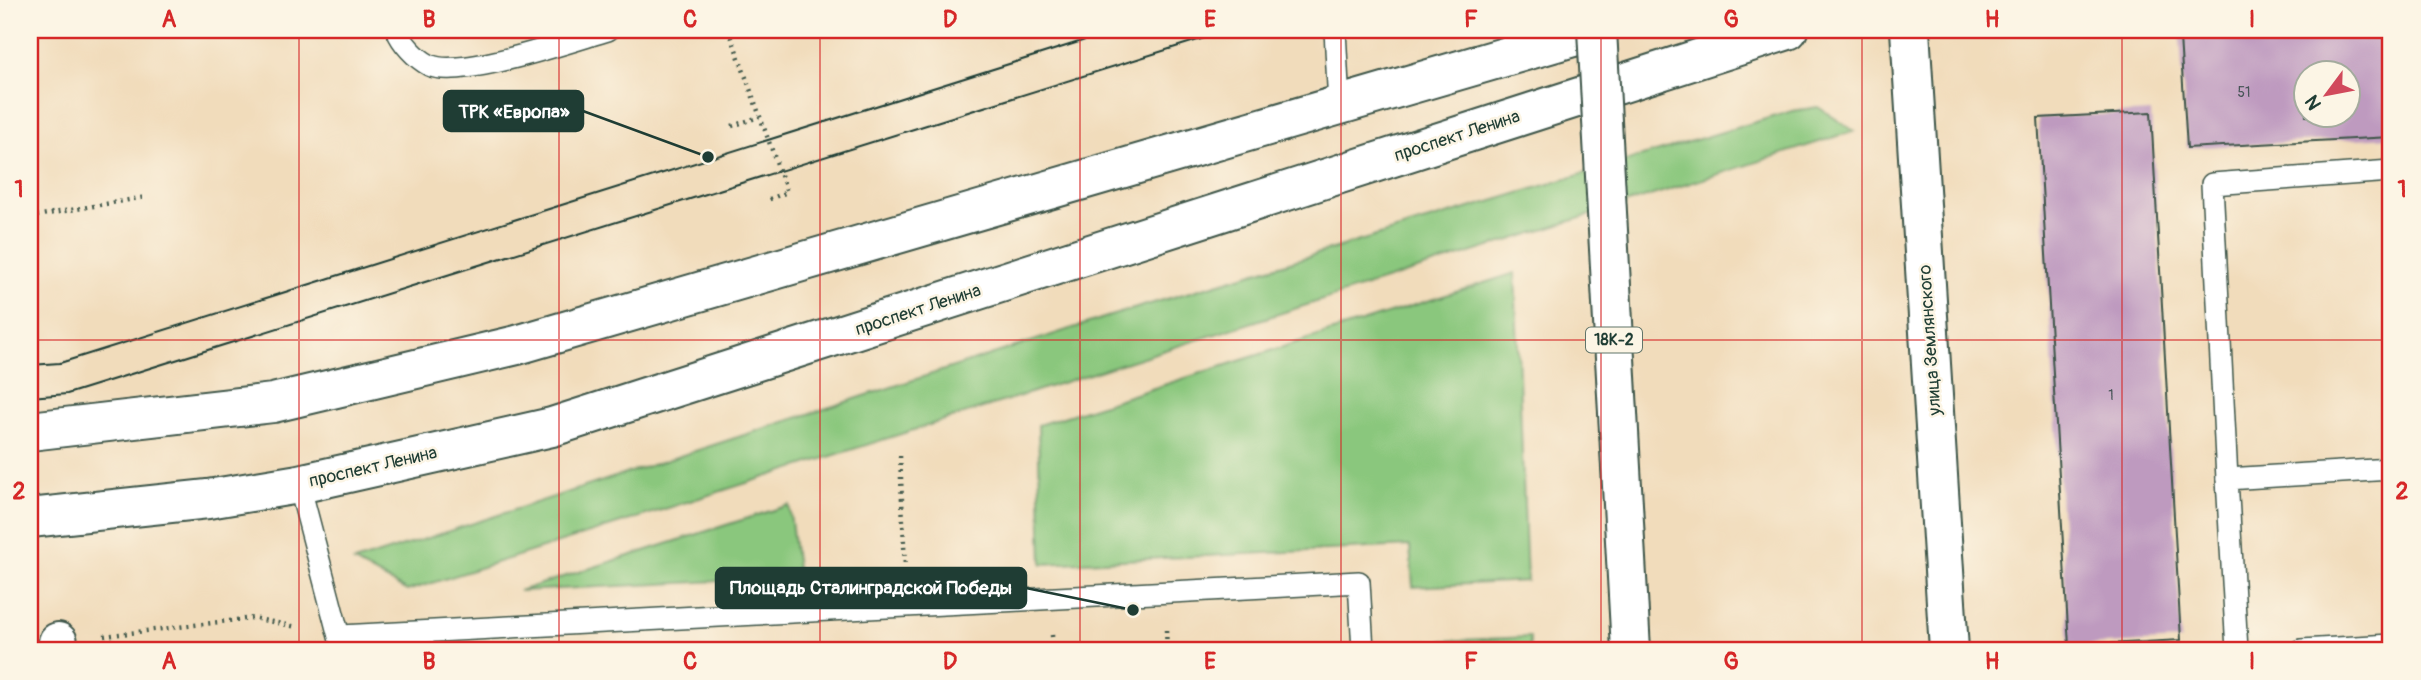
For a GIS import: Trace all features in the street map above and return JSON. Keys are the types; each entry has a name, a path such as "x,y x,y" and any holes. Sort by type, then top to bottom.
{"main road":[{"path":"30,431 273,403 517,345 1597,30"},
{"name":"18К-2","path":"1597,30 1631,650"},
{"name":"проспект Ленина","path":"30,518 208,499 299,484 552,427 1788,30"},
{"name":"улица Землянского","path":"1909,30 1949,650"}],"lane":[{"path":"397,30 401,41 430,66 459,69 608,30"},
{"path":"1335,30 1339,105"},
{"path":"2237,650 2212,184 2391,171"},
{"path":"2227,479 2391,469"},
{"path":"299,484 341,643 1359,582 1363,650"},
{"path":"2301,650 2391,645"}],"path":[{"path":"729,30 787,192 765,201"},
{"path":"732,126 759,117"},
{"path":"30,217 146,197"},
{"path":"900,456 904,547"},
{"path":"59,646 253,618"},
{"path":"1166,628 1167,650"}],"green space":[{"path":"1818,107 1854,131 407,591 354,562 1110,316 1792,111"},
{"path":"1515,273 1527,581 1413,587 1410,546 1042,564 1038,425"},
{"path":"789,505 798,577 519,591"},
{"path":"1530,637 1530,650 1414,650 1414,642"}],"building":[{"path":"2307,30 2391,30 2391,137 2187,148 2180,37"},
{"path":"2151,112 2181,640 2069,646 2038,118"}],"tram line":[{"path":"30,365 60,363 1117,30"},
{"path":"30,397 67,394 1230,30"}],"place":[{"name":"ТРК «Европа»","path":"708,157"},
{"name":"Площадь Сталинградской Победы","path":"1133,610"}]}
